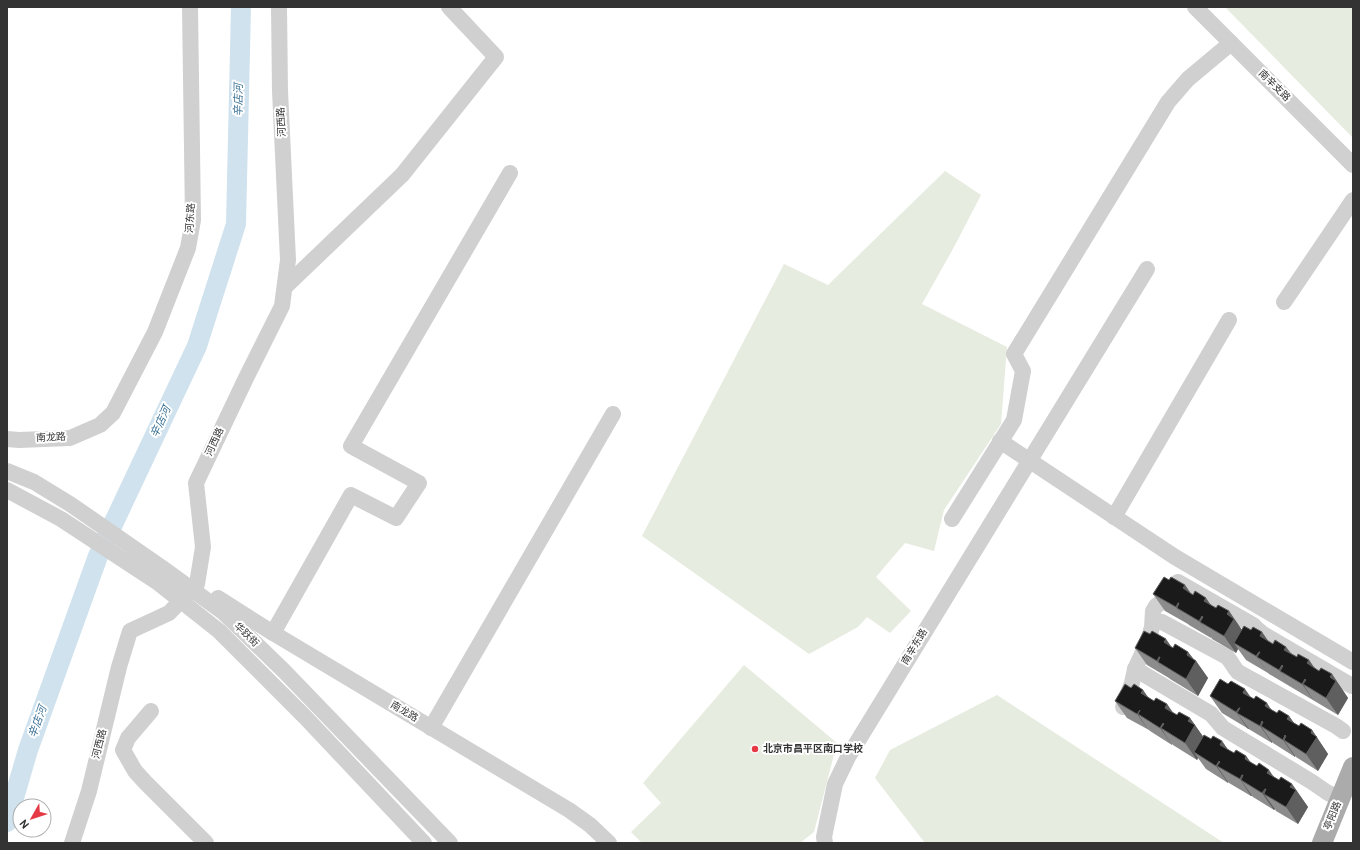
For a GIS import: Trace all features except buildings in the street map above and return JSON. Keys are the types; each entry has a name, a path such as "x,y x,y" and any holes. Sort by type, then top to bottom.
{"main road":[{"name":"亭阳路","path":"1322,843 1353,767"}],"street":[{"name":"河东路","path":"112,413 155,332 188,248 193,220 190,7"},
{"name":"河西路","path":"72,843 89,791 119,667 130,631 169,613 194,586 204,546 196,482 282,306 288,260 280,91 279,7"},
{"path":"285,286 402,175 496,57 449,7"},
{"name":"南辛支路","path":"1195,7 1353,165"},
{"path":"952,519 1014,420 1023,371 1014,354 1168,102 1188,79 1231,43"},
{"path":"273,634 351,494 396,518 419,483 351,446 510,173"},
{"path":"1284,302 1353,200"},
{"name":"南辛东路","path":"825,843 824,837 835,784 848,757 1147,270"},
{"path":"1114,517 1229,320"},
{"name":"南龙路","path":"7,439 70,438 100,425 112,413"},
{"path":"431,728 613,414"},
{"path":"1000,441 1175,557 1353,662"},
{"name":"华跃街","path":"7,471 34,482 70,504 161,567 194,586 284,671 450,843"},
{"name":"华跃街","path":"7,490 61,519 157,582 219,632 305,717 424,843"},
{"path":"1122,711 1135,670 1148,640 1153,611 1156,606 1162,602 1168,591 1178,580 1253,625 1241,656"},
{"name":"南龙路","path":"194,586 569,810 590,825 609,843"},
{"path":"1241,656 1264,610"},
{"path":"1152,622 1162,622 1227,657 1241,656 1352,686"},
{"path":"1241,656 1343,731"},
{"path":"1135,670 1215,708 1219,735 1312,782 1328,793 1340,798"},
{"path":"128,738 151,711"},
{"path":"134,714 128,738 123,750 136,771 206,843"}],"shaded area":[{"path":"1225,7 1353,7 1353,138"},
{"path":"945,171 981,195 922,304 1007,347 1001,424 944,510 934,551 905,543 876,577 911,611 890,633 867,617 858,627 809,654 642,536 784,264 828,285"},
{"name":"北京市昌平区南口学校","path":"744,665 837,743 814,832 800,843 642,843 631,832 661,803 643,783"},
{"path":"997,695 1224,843 925,843 875,778 890,750"}],"waterway":[{"name":"辛店河","path":"7,822 28,750 98,556 197,346 236,224 241,7"}],"place":[{"name":"北京市昌平区南口学校","path":"755,749"}]}
